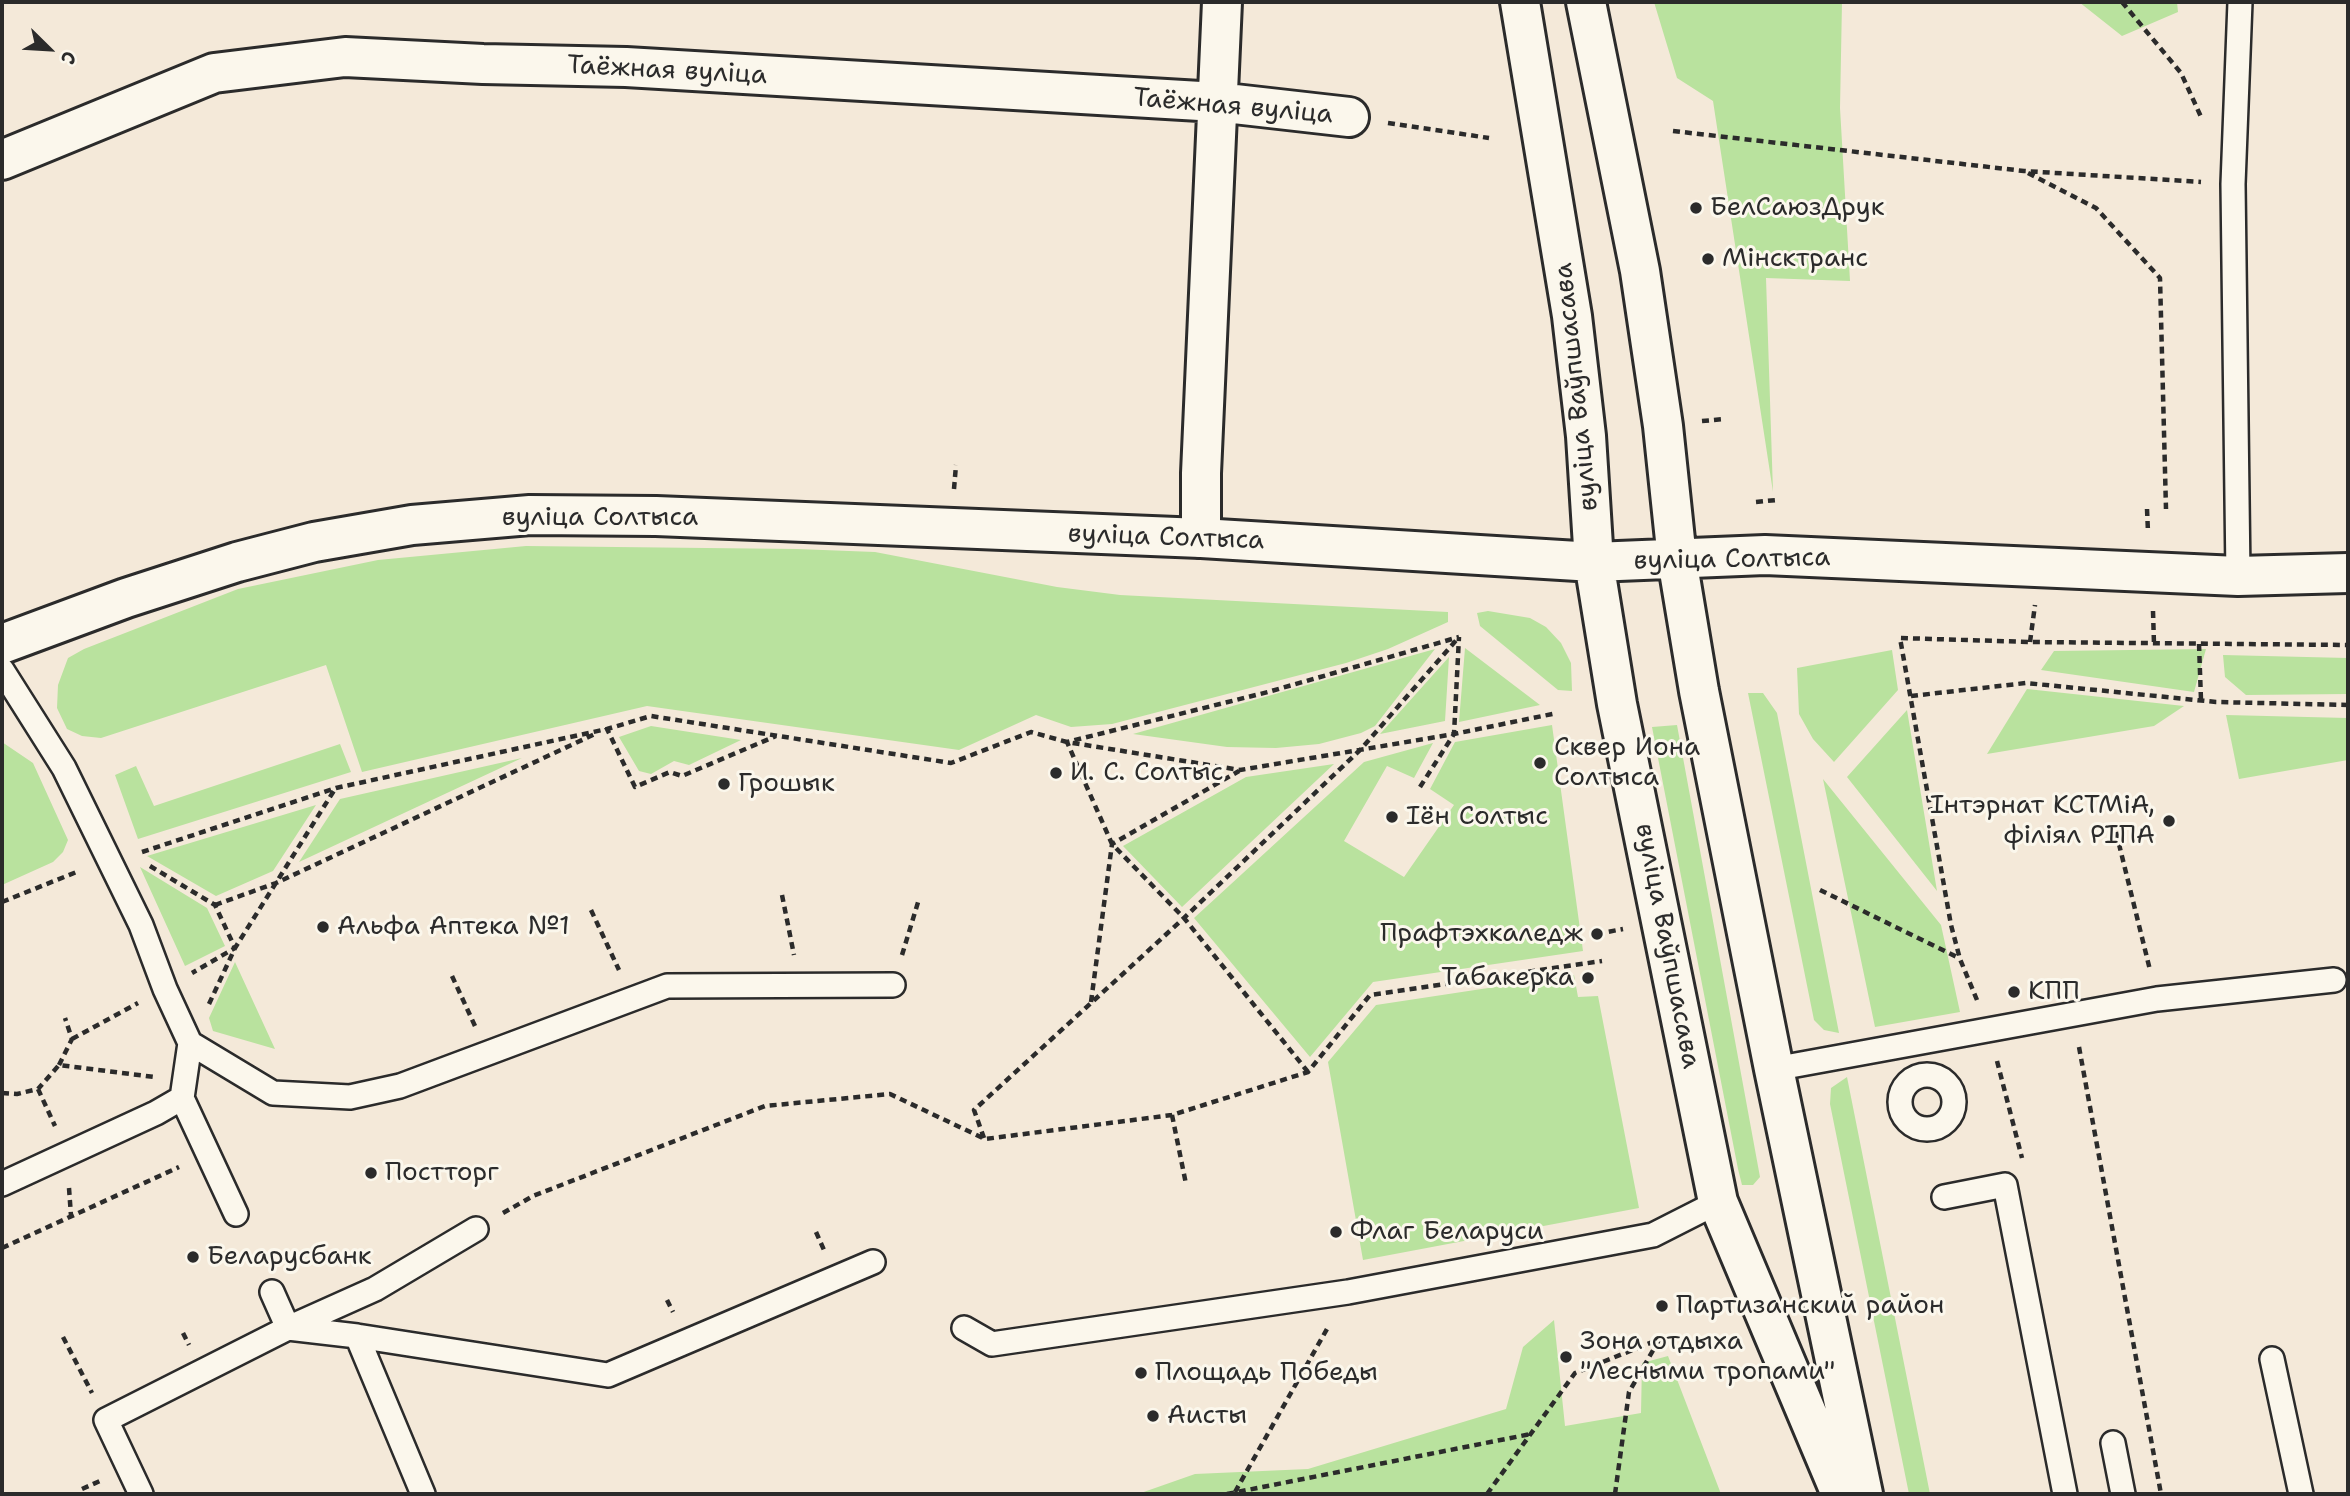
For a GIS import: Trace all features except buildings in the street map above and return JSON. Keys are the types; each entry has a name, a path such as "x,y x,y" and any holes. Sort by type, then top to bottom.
{"main road":[{"path":"1201,538 1201,474 1222,2"},
{"name":"вуліца Ваўпшасава","path":"1520,2 1572,316 1586,436 1594,562 1617,704 1718,1202 1840,1494"},
{"path":"1586,2 1640,271 1663,426 1677,559 1699,691 1774,1069 1863,1494"},
{"name":"Таёжная вуліца","path":"2,160 214,73 345,57 626,67 1217,103 1349,117"},
{"name":"вуліца Солтыса","path":"2,644 125,598 237,562 314,542 412,525 530,515 656,516 1201,538 1594,562 1765,555 2238,576 2348,573"}],"lane":[{"path":"2238,576 2233,184 2241,2"},
{"path":"2,670 64,768 141,925 165,989 190,1043 182,1098 236,1214"},
{"path":"1774,1069 2157,999 2334,979"},
{"path":"190,1043 273,1093 350,1097 400,1086 667,986 893,985"},
{"path":"2,1184 156,1113 182,1098"},
{"path":"1944,1197 2005,1185 2065,1494"},
{"path":"964,1328 992,1344 1348,1292 1653,1235 1718,1202"},
{"path":"141,1494 106,1420 288,1328 375,1289 475,1228"},
{"path":"288,1328 357,1336 608,1375 873,1262"},
{"path":"272,1292 288,1328"},
{"path":"357,1336 423,1494"},
{"path":"2272,1359 2301,1494"},
{"path":"2113,1443 2123,1494"}],"path":[{"path":"2122,2 2181,73 2204,122"},
{"path":"1349,117 1489,138"},
{"path":"1673,131 2024,171 2233,184"},
{"path":"2024,171 2096,208 2160,278 2166,509"},
{"path":"1701,421 1725,419"},
{"path":"1756,502 1777,500"},
{"path":"1420,787 1454,734 1459,637"},
{"path":"1067,742 1268,692 1459,637"},
{"path":"985,1139 974,1110 1184,918 1361,749 1459,637"},
{"path":"2024,1168 1989,1029 1960,959 1951,925 1900,638 2348,645"},
{"path":"2199,644 2201,700"},
{"path":"1911,696 2026,682 2201,700 2348,705"},
{"path":"2,902 84,868 105,855 131,855 335,788 607,729 651,716 951,763 1031,732 1067,742 1240,770 1454,734 1557,713"},
{"path":"607,729 635,787 670,772 682,776 777,736"},
{"path":"215,905 276,883 607,729"},
{"path":"1067,742 1112,844 1184,918 1308,1072"},
{"path":"1112,844 1240,770"},
{"path":"190,1043 235,948 335,788"},
{"path":"2116,832 2157,999"},
{"path":"1091,1004 1112,844"},
{"path":"131,855 215,905 235,948"},
{"path":"1820,890 1960,959"},
{"path":"782,895 801,985"},
{"path":"893,985 919,899"},
{"path":"591,910 633,998"},
{"path":"475,1228 533,1196 765,1106 890,1094 985,1139 1172,1115 1308,1072 1370,995 1602,961"},
{"path":"452,976 488,1053"},
{"path":"2073,1015 2161,1494"},
{"path":"2,1093 17,1094 38,1089 58,1065 72,1039 65,1018"},
{"path":"58,1065 161,1078 144,1097 156,1113"},
{"path":"1172,1115 1186,1184"},
{"path":"2,1248 208,1154"},
{"path":"1234,1492 1348,1292"},
{"path":"64,1337 106,1420"},
{"path":"1487,1494 1575,1373 1660,1339 1629,1392 1615,1494"},
{"path":"1227,1494 1531,1434"}],"green space":[{"path":"1654,2 1842,2 1840,108 1850,281 1766,278 1773,492 1713,101 1677,78"},
{"path":"2079,2 2177,2 2178,12 2122,36"},
{"path":"526,546 875,552 1057,587 1120,595 1448,612 1448,622 1388,649 1346,663 1112,724 1071,727 1036,715 959,750 647,706 362,772 326,665 101,738 82,736 67,729 57,708 58,685 68,658 84,649 238,589 378,560"},
{"path":"1488,611 1530,618 1546,627 1561,643 1571,663 1572,691 1558,690 1480,626 1477,613"},
{"path":"1465,648 1540,705 1459,722"},
{"path":"1435,649 1375,726 1361,733 1319,744 1276,748 1227,747 1133,734"},
{"path":"2206,649 2194,692 2041,670 2054,651"},
{"path":"1892,650 1898,690 1834,762 1813,739 1799,714 1797,668"},
{"path":"2223,655 2348,658 2348,694 2246,695 2225,677"},
{"path":"1449,657 1445,721 1380,734"},
{"path":"2027,689 2184,706 2154,726 1987,754"},
{"path":"1748,693 1763,693 1777,713 1839,1033 1824,1030 1814,1020"},
{"path":"1907,710 1937,891 1847,777"},
{"path":"2226,715 2348,718 2348,760 2239,779"},
{"path":"1552,725 1583,951 1373,982 1310,1057 1194,918 1364,762 1433,743 1414,778 1387,766 1344,841 1404,877 1454,805 1430,789 1455,742"},
{"path":"1677,725 1760,1177 1753,1185 1742,1185 1738,1169 1652,727"},
{"path":"651,726 741,740 689,765 674,761 651,774 639,771 619,737"},
{"path":"2,742 33,763 68,840 63,852 53,862 2,885"},
{"path":"340,744 351,772 138,839 115,775 136,766 154,806"},
{"path":"522,758 299,862 340,799"},
{"path":"1334,764 1182,907 1123,846 1246,777"},
{"path":"1823,779 1941,925 1960,1012 1875,1027"},
{"path":"316,805 273,871 216,896 147,856"},
{"path":"140,867 207,908 225,946 185,966"},
{"path":"235,962 275,1049 213,1031 209,1018"},
{"path":"1574,975 1578,997 1598,996 1639,1208 1363,1260 1328,1062 1376,1005"},
{"path":"1847,1077 1930,1494 1909,1494 1830,1104 1831,1088"},
{"path":"1554,1320 1565,1426 1641,1413 1642,1363 1668,1356 1721,1494 1138,1494 1195,1474 1308,1469 1506,1409 1523,1347"}],"place":[{"name":"БелСаюзДрук","path":"1696,208"},
{"name":"Мінсктранс","path":"1708,259"},
{"name":"Сквер Иона Солтыса","path":"1540,763"},
{"name":"И. С. Солтыс","path":"1056,773"},
{"name":"Грошык","path":"724,784"},
{"name":"Іён Солтыс","path":"1392,817"},
{"name":"Інтэрнат КСТМіА, філіял РІПА","path":"2169,821"},
{"name":"Альфа Аптека №1","path":"323,927"},
{"name":"Прафтэхкаледж","path":"1597,934"},
{"name":"Табакерка","path":"1588,978"},
{"name":"КПП","path":"2014,992"},
{"name":"Постторг","path":"371,1173"},
{"name":"Флаг Беларуси","path":"1336,1232"},
{"name":"Беларусбанк","path":"193,1257"},
{"name":"Партизанский район","path":"1662,1306"},
{"name":"Зона отдыха \"Лесными тропами\"","path":"1566,1357"},
{"name":"Площадь Победы","path":"1141,1373"},
{"name":"Аисты","path":"1153,1416"}]}
